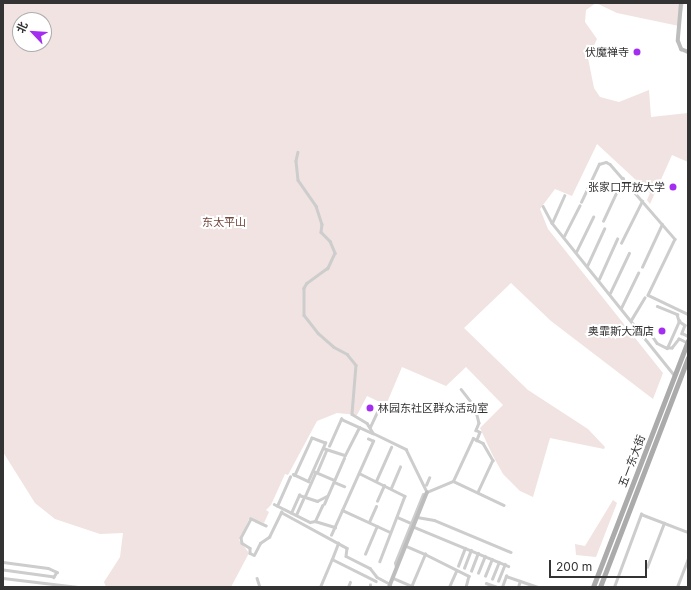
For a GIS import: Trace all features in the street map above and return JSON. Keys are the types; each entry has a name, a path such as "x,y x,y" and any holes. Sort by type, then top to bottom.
{"main road":[{"name":"五一东大街","path":"594,587 688,342"},
{"name":"五一东大街","path":"600,587 688,358"},
{"path":"674,376 680,378"}],"street":[{"path":"681,3 678,41 681,49 688,52"},
{"path":"298,152 296,160 298,180 316,206 322,224 321,232 330,240 335,253 328,268 307,283 304,288 304,315 334,347 353,361 357,370 352,391 352,414 367,423 373,433"},
{"path":"581,202 598,166 602,162 610,164 675,239 648,295 688,314"},
{"path":"602,221 623,178"},
{"path":"552,223 564,196"},
{"path":"621,243 642,201"},
{"path":"543,206 552,223 599,279 668,371 674,376"},
{"path":"564,237 579,206"},
{"path":"576,252 593,217"},
{"path":"642,267 662,224"},
{"path":"588,266 604,229"},
{"path":"599,279 617,239"},
{"path":"610,293 629,253"},
{"path":"621,308 638,273"},
{"path":"631,320 644,298"},
{"path":"658,306 677,314 680,321 685,325 682,333 688,336"},
{"path":"667,348 680,321"},
{"path":"653,337 657,344 667,348 672,348 679,340 688,342"},
{"path":"461,389 471,399 476,412 479,422 476,430 480,432 477,440"},
{"path":"370,427 380,406"},
{"path":"329,446 341,419 406,449 422,481 425,493 418,517 395,563 397,570"},
{"path":"323,448 345,455 359,427"},
{"path":"312,438 325,443 323,448 308,481 294,475 312,438"},
{"path":"266,526 250,519 241,538 242,543 250,548 250,553 254,555 260,543 268,537 281,512 348,549 346,556 370,568 377,577 390,586 425,493 453,481 473,438 483,443 492,460 478,492"},
{"path":"331,535 373,441 368,439"},
{"path":"376,481 391,447"},
{"path":"296,515 326,451"},
{"path":"316,521 344,458"},
{"path":"391,488 400,467"},
{"path":"313,470 316,473 344,486"},
{"path":"359,473 405,496 380,561"},
{"path":"277,506 290,477"},
{"path":"422,481 428,479 426,485"},
{"path":"453,481 504,505"},
{"path":"377,501 384,485"},
{"path":"291,513 299,495 317,501 327,496"},
{"path":"274,504 310,522 316,521 335,527"},
{"path":"369,522 376,506"},
{"path":"342,510 390,532"},
{"path":"614,587 641,514 688,532"},
{"path":"397,517 506,565 498,582"},
{"path":"418,517 434,520 511,552"},
{"path":"647,567 664,523"},
{"path":"365,554 377,526"},
{"path":"320,587 338,543"},
{"path":"406,546 450,565 456,571 469,577 466,587"},
{"path":"458,566 465,548"},
{"path":"464,568 471,550"},
{"path":"471,571 478,553"},
{"path":"393,578 411,586 425,554"},
{"path":"478,574 485,556"},
{"path":"677,587 688,558"},
{"path":"485,576 492,559"},
{"path":"332,560 376,581"},
{"path":"681,560 686,562"},
{"path":"3,562 48,568 57,572 54,577 3,570"},
{"path":"492,579 499,562"},
{"path":"449,587 456,571"},
{"path":"502,587 506,576 538,587"},
{"path":"3,578 77,587"},
{"path":"258,578 260,587"},
{"path":"518,587 520,581"},
{"path":"348,587 350,582"},
{"path":"486,583 497,587"}],"green space":[{"name":"东太平山","path":"3,3 596,3 586,10 585,22 597,39 588,58 594,88 600,97 619,102 649,90 651,117 688,113 688,162 672,155 650,204 647,200 650,193 597,144 572,196 555,189 540,209 548,229 663,373 653,399 551,321 511,283 464,328 528,390 588,429 605,447 604,449 550,438 533,497 520,491 503,474 492,454 480,428 503,405 466,367 446,386 402,367 386,405 367,396 357,415 337,413 317,421 288,475 285,474 271,505 266,510 269,512 264,523 250,517 239,540 249,553 231,587 106,587 104,582 120,557 123,533 100,534 55,519 35,503 3,452"},
{"path":"596,3 684,3 679,26 617,13"},
{"path":"613,500 617,503 596,557 576,555 575,544 585,546"}],"place":[{"name":"伏魔禅寺","path":"637,52"},
{"name":"张家口开放大学","path":"673,187"},
{"name":"奥霏斯大酒店","path":"662,331"},
{"name":"林园东社区群众活动室","path":"370,408"}]}
